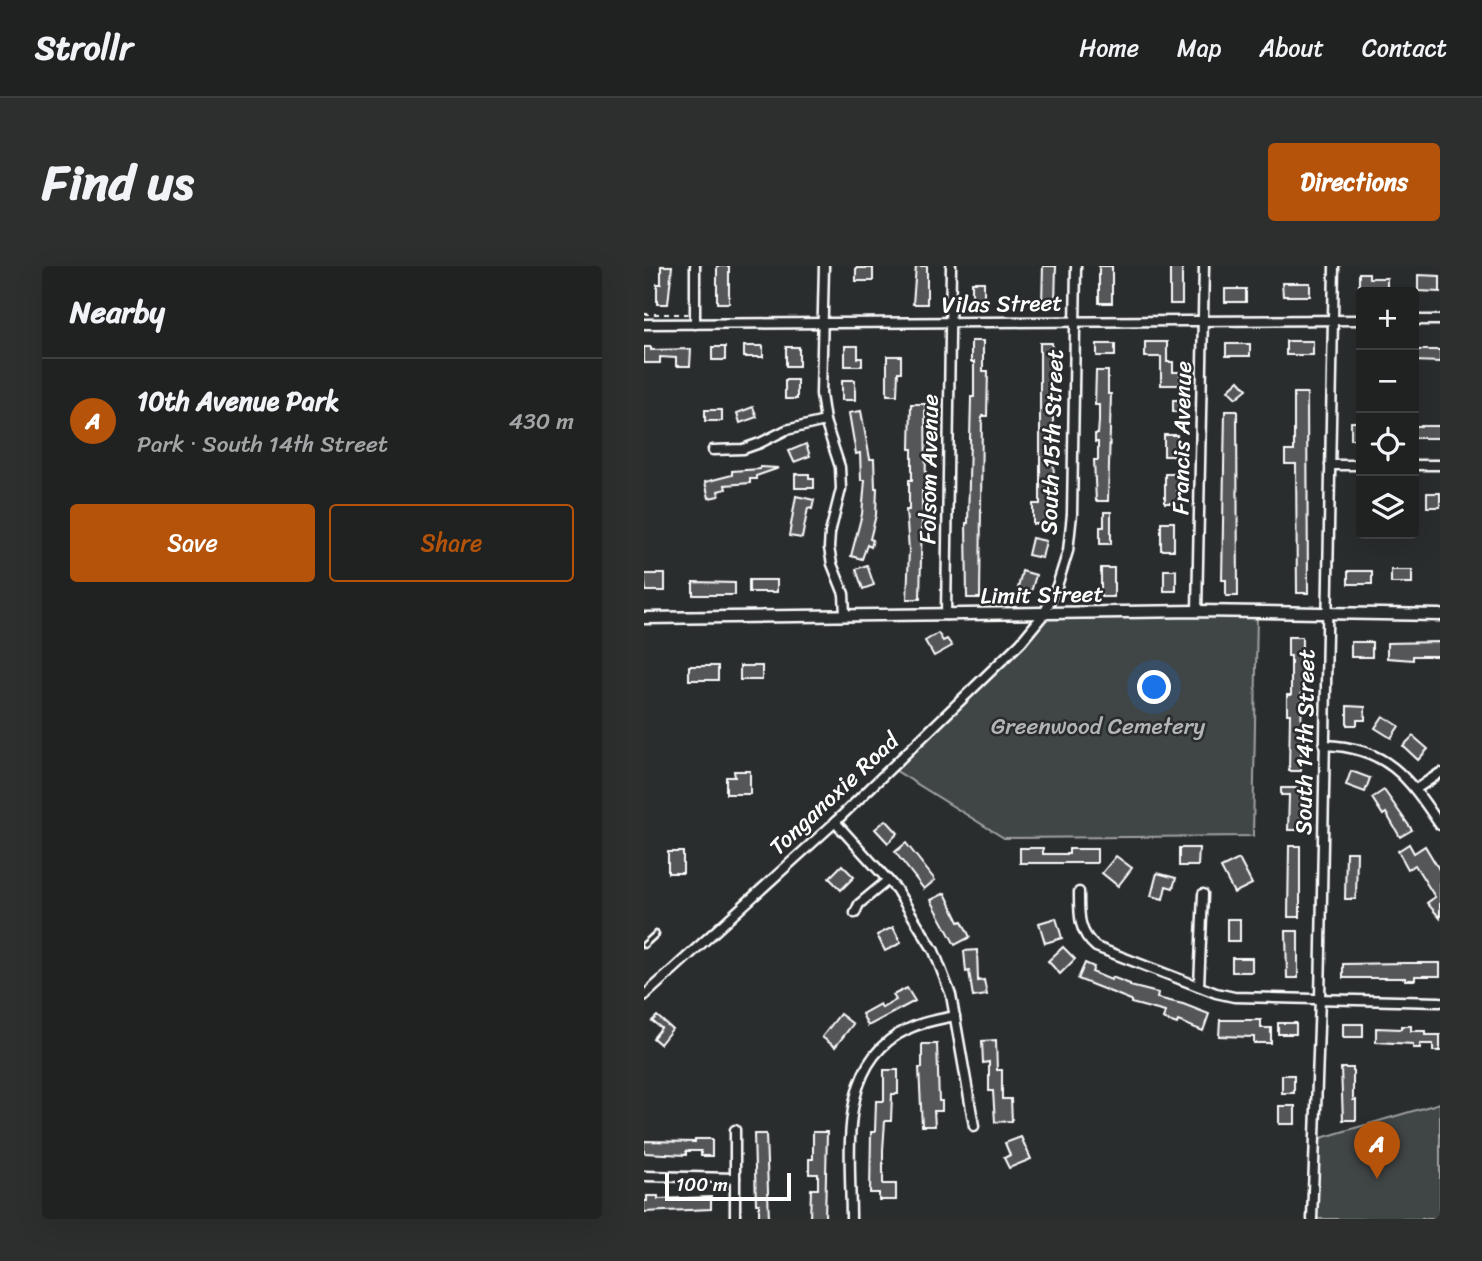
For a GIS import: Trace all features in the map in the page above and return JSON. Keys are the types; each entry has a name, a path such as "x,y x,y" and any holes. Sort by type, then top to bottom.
{"street":[{"path":"695,266 695,324"},
{"path":"824,266 821,394 825,421 840,467 841,489 830,533 830,548 832,564 844,594 845,615"},
{"name":"Folsom Avenue","path":"946,615 951,266"},
{"name":"South 15th Street","path":"1044,614 1068,551 1072,514 1076,266"},
{"name":"Francis Avenue","path":"1197,611 1204,266"},
{"name":"South 14th Street","path":"1312,1219 1320,999 1334,266"},
{"name":"Vilas Street","path":"644,324 1356,320"},
{"path":"1419,320 1440,320"},
{"path":"713,450 743,449 786,430 825,421"},
{"path":"1330,465 1356,465"},
{"path":"1419,465 1440,465"},
{"name":"Limit Street","path":"644,618 1197,611 1440,615"},
{"name":"Tonganoxie Road","path":"644,996 835,822 1005,658 1044,614"},
{"path":"1324,744 1345,745 1378,757 1404,775 1440,825"},
{"path":"1416,789 1440,773"},
{"path":"835,822 888,880 934,951 951,995 974,1126"},
{"path":"855,913 859,904 888,880"},
{"path":"1079,892 1080,926 1096,947 1234,997 1440,1002"},
{"path":"1199,986 1203,894"},
{"path":"850,1219 853,1096 864,1070 877,1051 893,1037 929,1021 954,1016"},
{"path":"735,1130 735,1219"},
{"path":"644,1176 735,1178"}],"lane":[{"path":"644,945 656,934"}],"green space":[{"name":"Greenwood Cemetery","path":"1257,613 1253,836 1004,838 890,767 1005,658 1044,614"},
{"path":"1440,1103 1440,1219 1315,1219 1314,1140"}],"building":[{"path":"661,266 672,266 668,304 657,304"},
{"path":"717,266 729,266 729,303 717,303"},
{"path":"916,266 927,266 927,304 913,304"},
{"path":"1043,266 1056,266 1055,304 1042,304"},
{"path":"1099,266 1112,266 1112,303 1099,303"},
{"path":"1170,266 1182,266 1182,304 1170,304"},
{"path":"856,268 873,268 873,281 856,281"},
{"path":"1359,273 1369,273 1369,278 1387,278 1387,287 1359,287"},
{"path":"1418,275 1440,276 1440,292 1419,291"},
{"path":"972,282 984,282 984,301 972,301"},
{"path":"1282,283 1310,283 1310,296 1283,296"},
{"path":"1225,289 1246,289 1246,302 1225,302"},
{"path":"971,341 983,341 983,371 988,371 987,416 982,416 980,598 967,598 966,523 971,397 974,397"},
{"path":"1286,341 1313,341 1313,355 1286,355"},
{"path":"1145,342 1167,342 1167,362 1173,362 1173,372 1180,372 1180,385 1161,385 1161,357 1145,357"},
{"path":"1040,343 1052,343 1054,494 1050,494 1050,515 1045,515 1045,524 1033,524 1033,504 1040,504"},
{"path":"1097,344 1115,344 1115,356 1097,356"},
{"path":"1226,344 1250,344 1250,356 1226,356"},
{"path":"744,346 763,346 763,357 744,357"},
{"path":"845,346 858,346 858,358 862,358 862,366 845,366"},
{"path":"644,347 651,347 651,350 691,349 690,366 676,366 676,358 660,357 660,363 644,363"},
{"path":"712,347 725,347 725,360 712,360"},
{"path":"786,347 799,347 799,366 786,366"},
{"path":"1419,350 1440,350 1440,362 1419,361"},
{"path":"887,356 901,356 897,395 887,395"},
{"path":"1096,371 1108,371 1108,394 1111,394 1108,501 1096,501 1094,460 1098,460 1095,434 1098,434 1099,405 1095,405"},
{"path":"785,380 797,380 797,399 785,399"},
{"path":"842,380 855,380 855,400 842,400"},
{"path":"1239,380 1247,389 1236,398 1228,390"},
{"path":"1294,393 1307,393 1308,593 1297,593 1296,464 1285,464 1285,451 1294,451"},
{"path":"1173,400 1187,400 1187,412 1173,412"},
{"path":"911,404 925,404 926,491 922,491 925,519 922,519 920,599 907,599 909,550 906,510 909,510 909,480 912,480"},
{"path":"753,407 757,417 740,423 737,413"},
{"path":"705,410 722,410 722,421 705,421"},
{"path":"861,411 870,459 874,459 877,488 876,515 870,539 873,540 871,547 867,545 862,559 851,556 862,514 865,480 861,480 860,453 856,454 849,413"},
{"path":"1225,411 1237,411 1238,596 1226,596 1226,580 1222,580"},
{"path":"1351,422 1356,422 1356,439 1351,439"},
{"path":"1419,426 1440,426 1440,438 1419,438"},
{"path":"1164,435 1177,435 1177,456 1164,456"},
{"path":"806,444 810,456 794,462 789,451"},
{"path":"760,467 779,468 756,476 756,479 750,479 750,483 725,485 726,489 718,491 719,496 709,498 705,482 732,475 732,471"},
{"path":"795,474 809,474 809,479 814,479 814,488 795,488"},
{"path":"1165,474 1177,474 1177,503 1165,503"},
{"path":"1427,493 1440,493 1440,507 1427,507"},
{"path":"796,496 814,500 812,509 808,508 802,538 789,536"},
{"path":"1104,512 1111,512 1111,544 1100,544 1100,527 1104,527"},
{"path":"1161,522 1174,522 1174,550 1161,550"},
{"path":"1032,538 1046,541 1042,558 1028,555"},
{"path":"867,565 874,585 863,589 856,569"},
{"path":"1101,568 1114,568 1114,597 1101,597"},
{"path":"1164,570 1176,570 1176,591 1164,591"},
{"path":"1391,570 1412,570 1412,583 1391,583"},
{"path":"1022,571 1036,575 1031,592 1018,588"},
{"path":"1348,571 1372,571 1372,584 1348,584"},
{"path":"644,574 665,574 665,591 646,591"},
{"path":"749,580 777,580 777,592 749,592"},
{"path":"693,582 735,583 735,595 693,595"},
{"path":"938,633 943,641 947,639 952,646 934,656 925,641"},
{"path":"1288,637 1302,637 1301,771 1289,771 1290,714 1287,714 1287,695 1291,695 1291,656 1288,656"},
{"path":"1351,642 1372,642 1372,657 1351,657"},
{"path":"1440,642 1440,656 1413,656 1413,660 1387,658 1387,643"},
{"path":"689,666 718,666 718,680 689,680"},
{"path":"740,666 762,666 762,680 740,680"},
{"path":"1347,706 1365,707 1365,720 1357,720 1357,725 1347,725"},
{"path":"1383,716 1399,726 1391,738 1375,728"},
{"path":"1413,736 1428,749 1418,760 1403,746"},
{"path":"734,771 750,771 750,794 726,794 726,777 735,777"},
{"path":"1351,771 1370,778 1365,792 1346,785"},
{"path":"1281,788 1301,788 1301,830 1288,830 1289,795 1281,795"},
{"path":"1384,790 1412,830 1400,837 1386,813 1383,815 1372,798"},
{"path":"886,820 898,833 888,843 875,829"},
{"path":"906,843 935,880 924,889 895,852"},
{"path":"1409,844 1414,853 1425,846 1440,871 1440,918 1427,903 1435,897 1415,865 1408,869 1398,851"},
{"path":"1289,846 1300,846 1300,917 1288,917"},
{"path":"1020,848 1043,848 1043,854 1069,854 1069,849 1097,849 1097,863 1020,863"},
{"path":"1179,848 1199,848 1198,866 1179,866"},
{"path":"668,852 683,852 683,873 668,873"},
{"path":"1346,852 1357,852 1356,899 1345,899"},
{"path":"1116,856 1132,868 1118,886 1102,873"},
{"path":"1239,859 1252,884 1234,893 1221,868"},
{"path":"842,865 854,877 841,890 829,878"},
{"path":"1157,873 1176,878 1173,888 1166,886 1163,899 1151,896"},
{"path":"945,893 959,922 962,921 970,937 955,945 931,900"},
{"path":"1056,918 1062,938 1045,943 1039,923"},
{"path":"1227,919 1240,919 1240,941 1227,941"},
{"path":"893,927 901,943 885,951 877,935"},
{"path":"1286,931 1298,931 1298,978 1287,978"},
{"path":"1063,947 1075,959 1060,974 1048,961"},
{"path":"977,950 978,981 984,980 987,995 973,997 964,951"},
{"path":"1232,958 1252,958 1252,972 1232,972"},
{"path":"1085,963 1094,967 1092,972 1111,980 1112,977 1130,986 1158,993 1157,998 1209,1014 1203,1031 1178,1021 1177,1024 1163,1019 1165,1012 1131,1003 1131,1000 1078,979"},
{"path":"1440,963 1440,976 1415,976 1415,980 1343,978 1343,964"},
{"path":"907,988 915,1001 868,1026 862,1014 880,1004 882,1008 896,1000 893,995"},
{"path":"840,1014 853,1024 835,1047 822,1037"},
{"path":"657,1016 672,1029 660,1044 653,1038 661,1028 652,1021"},
{"path":"1220,1020 1261,1020 1261,1028 1271,1028 1271,1043 1254,1043 1254,1037 1219,1036"},
{"path":"1278,1023 1296,1023 1296,1034 1278,1034"},
{"path":"1343,1024 1363,1024 1363,1037 1343,1037"},
{"path":"1401,1026 1411,1026 1411,1031 1425,1031 1425,1035 1440,1035 1440,1051 1433,1051 1433,1044 1420,1044 1420,1048 1413,1048 1413,1044 1376,1042 1376,1028 1401,1029"},
{"path":"996,1040 997,1070 1002,1070 1002,1099 1011,1099 1012,1121 995,1122 993,1091 989,1091 989,1062 983,1063 982,1041"},
{"path":"922,1044 937,1044 939,1101 942,1101 942,1111 934,1111 935,1126 922,1126 919,1068 922,1068"},
{"path":"1341,1068 1353,1068 1356,1120 1343,1120"},
{"path":"884,1070 898,1070 898,1094 892,1094 891,1121 885,1121 883,1150 883,1184 896,1184 896,1200 879,1200 879,1193 870,1193 871,1132 875,1132 876,1101 884,1101"},
{"path":"1282,1075 1294,1075 1294,1093 1282,1093"},
{"path":"1279,1106 1295,1106 1295,1124 1279,1124"},
{"path":"813,1132 827,1132 825,1219 810,1219 811,1189 818,1189 818,1174 809,1174 809,1159 813,1159"},
{"path":"754,1134 766,1134 769,1219 759,1219 759,1204 756,1204"},
{"path":"1021,1137 1031,1159 1009,1168 1004,1158 1010,1155 1005,1143"},
{"path":"695,1139 712,1139 712,1156 701,1156 701,1151 686,1151 686,1155 644,1153 644,1141 695,1142"},
{"path":"647,1196 658,1196 658,1199 711,1197 711,1209 644,1212"}],"place":[{"name":"10th Avenue Park","path":"1377,1179"}]}
